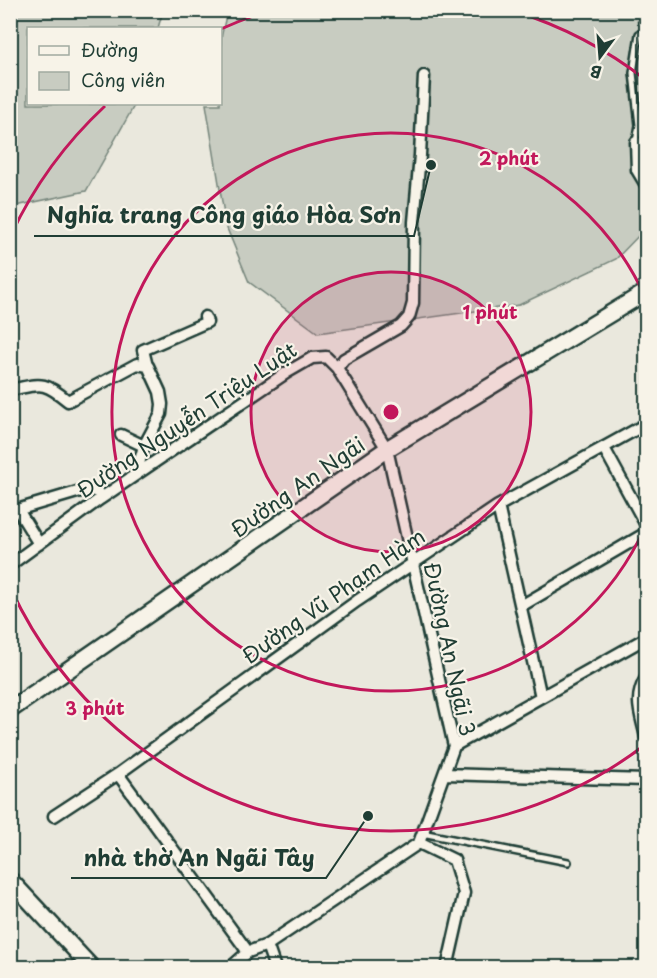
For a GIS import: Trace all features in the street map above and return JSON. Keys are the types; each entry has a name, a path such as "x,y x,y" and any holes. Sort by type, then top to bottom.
{"main road":[{"name":"Đường An Ngãi","path":"10,711 387,449 646,292"},
{"path":"10,880 92,968"}],"street":[{"path":"387,449 337,368 344,359 401,326 409,317 413,303 415,212 424,76"},
{"path":"636,142 637,170 646,185"},
{"path":"10,390 47,385 68,400 137,364 146,362 143,350 207,322 205,317"},
{"name":"Đường Nguyễn Triệu Luật","path":"10,565 103,496 302,362 312,358 326,357 337,368"},
{"path":"136,474 144,446 160,414 162,404 160,392 148,366 141,364"},
{"name":"Đường Vũ Phạm Hàm","path":"54,816 118,774 234,688 498,506 646,424"},
{"path":"121,435 144,446"},
{"path":"604,448 646,525"},
{"name":"Đường An Ngãi 3","path":"387,449 454,746 421,838"},
{"path":"39,544 14,511 84,490 93,490 103,496"},
{"path":"498,506 541,697"},
{"path":"521,606 646,533"},
{"path":"454,746 646,638"},
{"path":"646,678 638,695 646,737"},
{"path":"118,774 248,952"},
{"path":"445,774 646,780"},
{"path":"230,968 248,952 267,945 421,838 454,860 464,893 447,968"},
{"path":"267,945 275,968"}],"lane":[{"path":"636,142 639,125 633,72 639,34"},
{"path":"421,838 568,862"}],"path":[{"path":"637,10 639,34"}],"green space":[{"path":"11,10 163,11 158,27 27,27 27,105 134,105 86,191 11,207"},
{"path":"227,11 646,11 646,228 616,259 519,305 318,333 249,282 226,226 206,105 222,105 222,34"}],"place":[{"name":"Nghĩa trang Công giáo Hòa Sơn","path":"431,165"},
{"name":"nhà thờ An Ngãi Tây","path":"368,816"}]}
